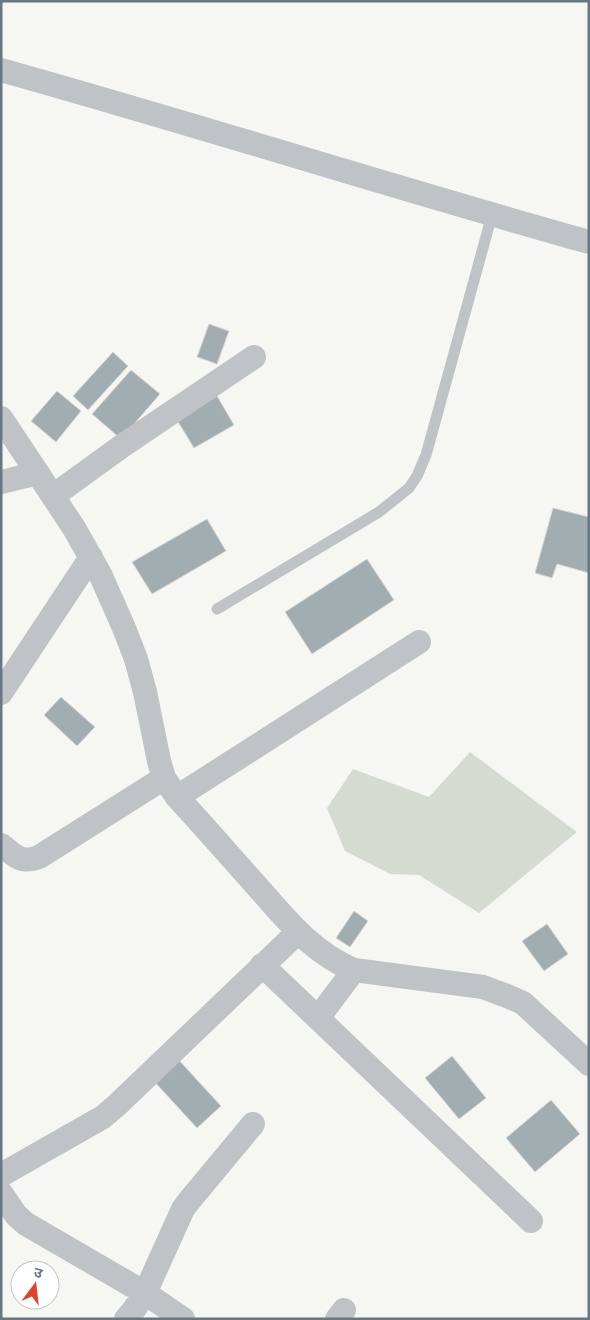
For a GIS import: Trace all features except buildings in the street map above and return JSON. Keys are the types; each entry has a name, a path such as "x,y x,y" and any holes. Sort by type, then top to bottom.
{"street":[{"path":"1,70 589,242"},
{"path":"53,496 122,446 254,357"},
{"path":"1,418 53,496 102,576 136,659 145,692 159,761 171,787 298,932 330,958 354,970 483,987 523,1003 589,1064"},
{"path":"1,482 38,473"},
{"path":"1,694 90,557"},
{"path":"1,845 24,860 39,857 171,787 419,642"},
{"path":"1,1175 103,1117 298,932"},
{"path":"262,965 531,1221"},
{"path":"318,1018 354,970"},
{"path":"126,1319 145,1293 189,1201 253,1124"},
{"path":"1,1193 16,1216 26,1224 145,1293 183,1319"}],"lane":[{"path":"217,609 379,512 409,488 426,456 492,215"}],"shaded area":[{"path":"470,752 577,832 479,913 419,875 390,874 345,851 327,808 353,769 429,797"}]}
